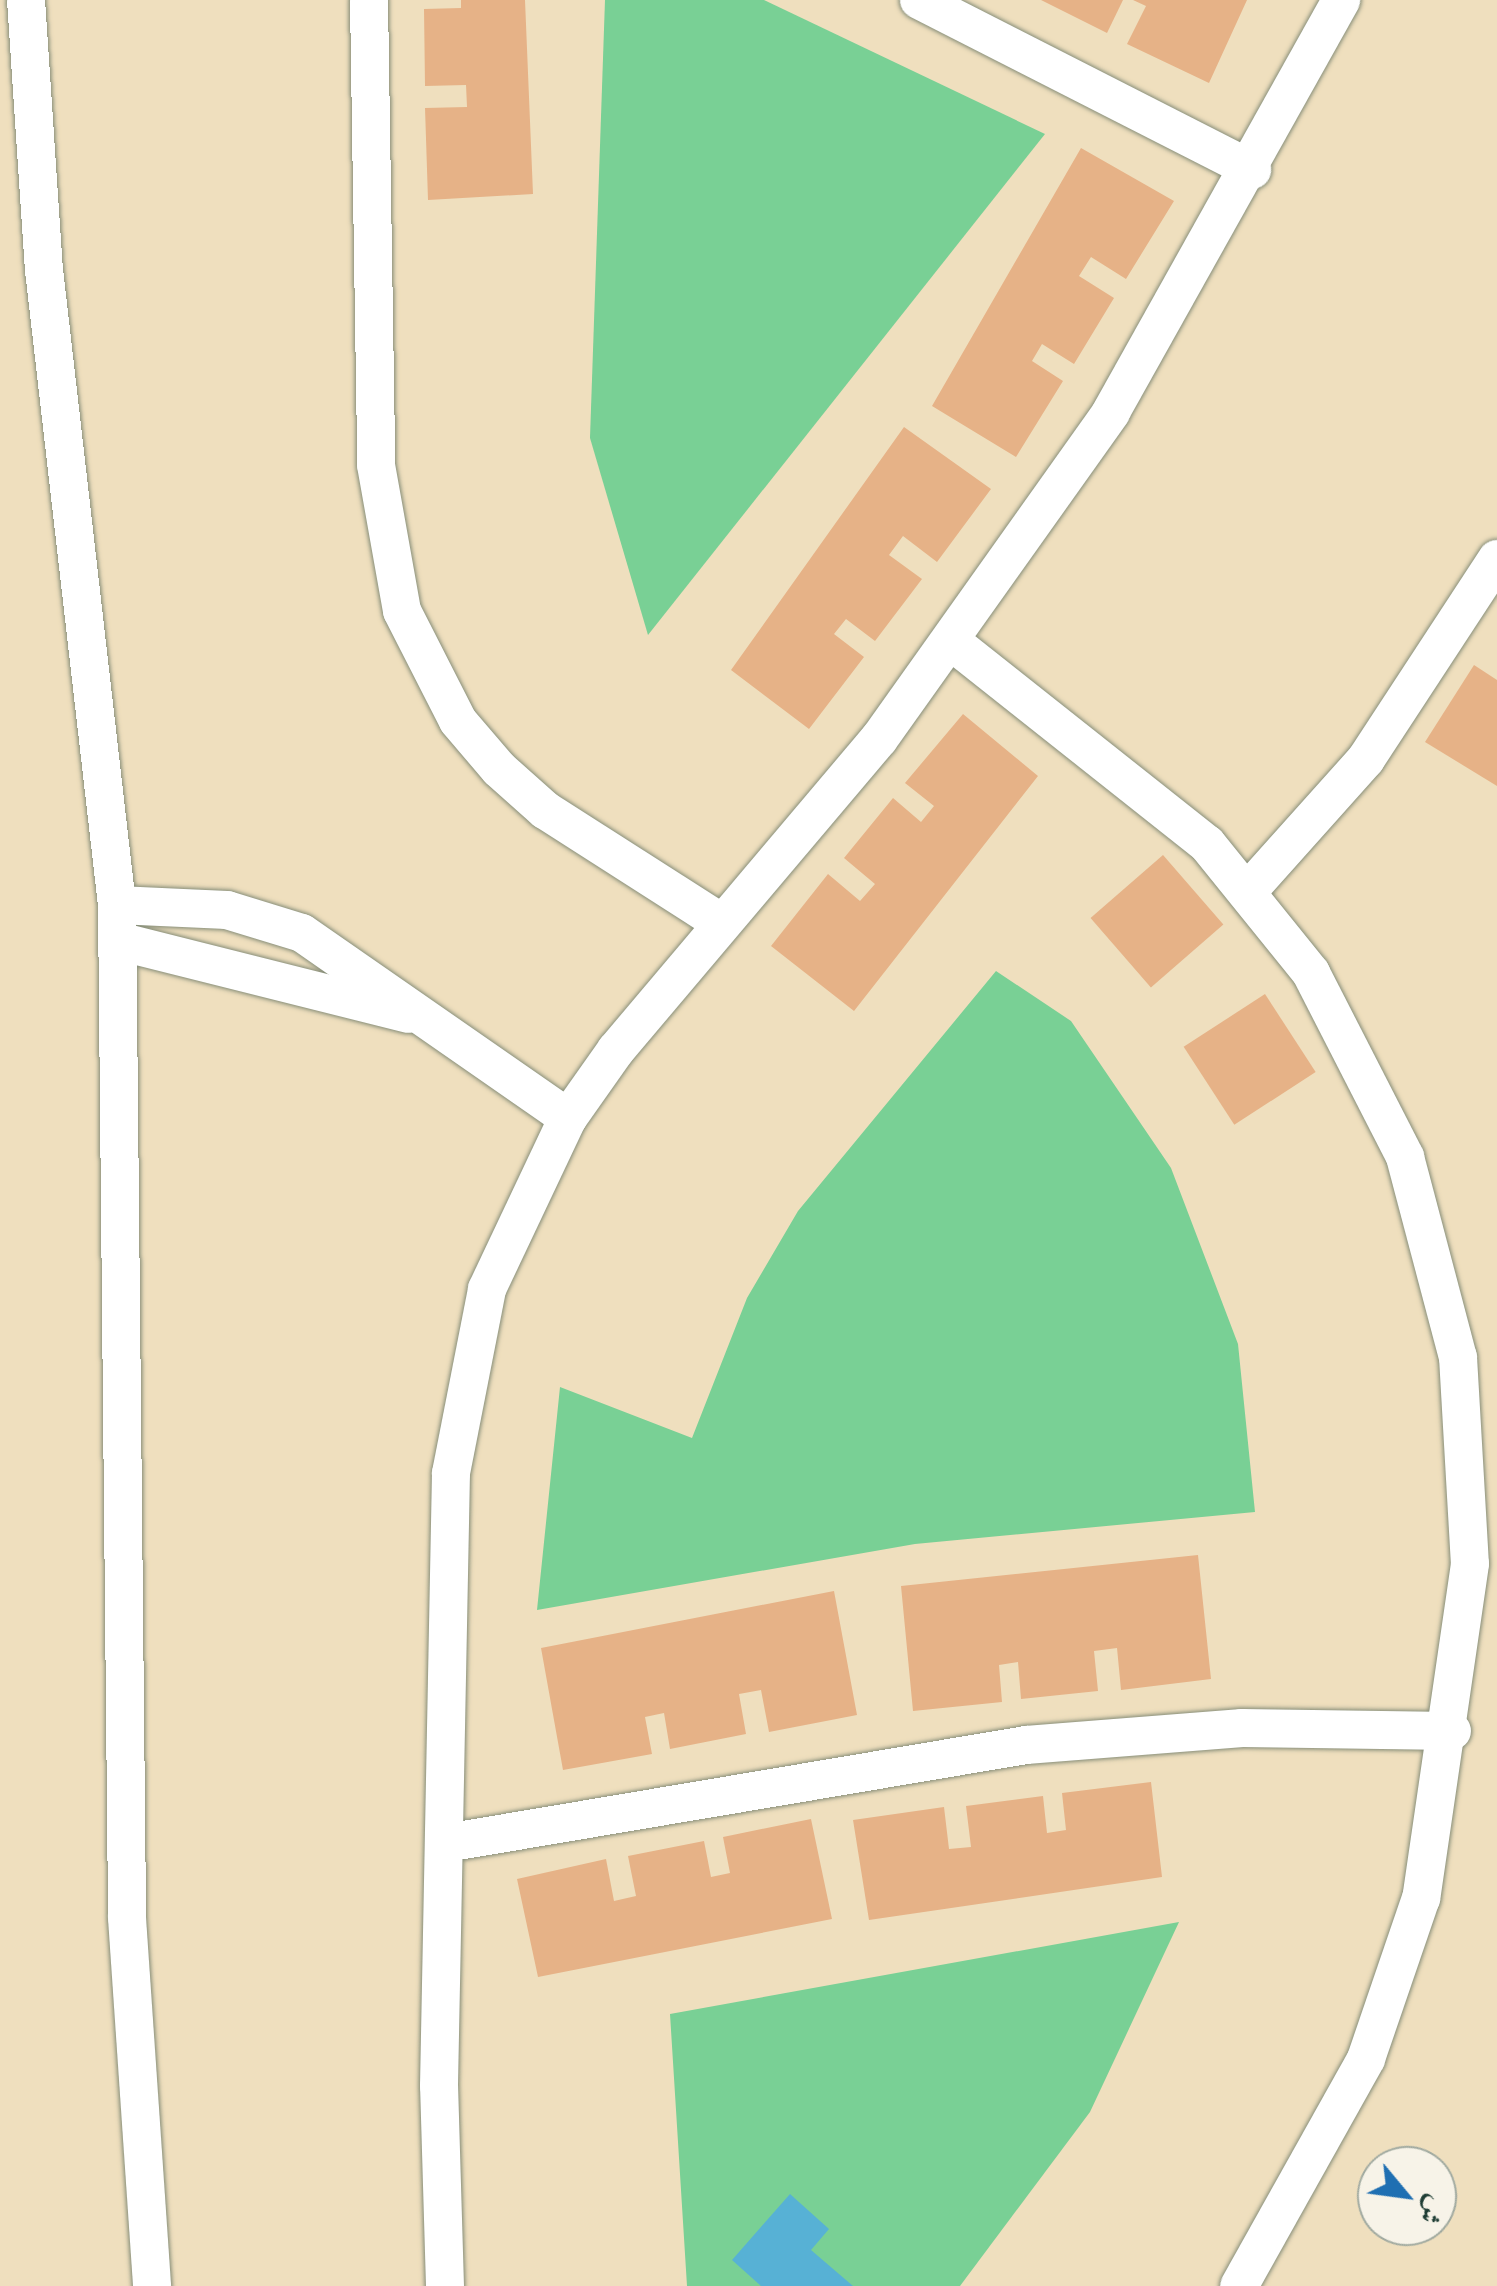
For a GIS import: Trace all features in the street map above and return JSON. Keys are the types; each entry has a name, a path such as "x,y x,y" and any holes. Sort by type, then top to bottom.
{"street":[{"path":"26,0 44,270 118,923 127,1918 152,2286"},
{"path":"369,0 376,465 402,611 458,721 499,769 545,810 722,923"},
{"path":"918,0 1252,170"},
{"path":"445,2286 452,1472 462,1381 487,1289 568,1118 952,642 1111,412 1252,170 1340,0"},
{"path":"1248,891 1366,759 1497,559"},
{"path":"952,642 1160,802 1248,891 1362,1062 1436,1256 1470,1460 1470,1564 1452,1731 1397,1980 1328,2136 1239,2286"},
{"path":"118,923 227,910 348,958 408,1014 568,1118"},
{"path":"118,923 174,961 340,1002 408,1014"},
{"path":"340,1002 352,986 348,958"},
{"path":"446,1843 1026,1745 1242,1728 1452,1731"}],"green space":[{"path":"605,0 764,0 1045,134 648,635 590,438"},
{"path":"996,971 1071,1021 1171,1168 1238,1344 1255,1512 915,1544 537,1610 560,1387 692,1438 747,1298 798,1211"},
{"path":"1179,1922 1090,2112 960,2286 687,2286 670,2014"}],"water":[{"path":"790,2194 829,2229 811,2250 853,2286 761,2286 732,2260"}],"building":[{"path":"461,0 525,0 533,194 428,200 425,108 467,107 466,85 425,86 424,9 461,8"},
{"path":"1041,0 1123,0 1107,33"},
{"path":"1133,0 1247,0 1209,83 1127,44 1146,6"},
{"path":"1081,148 1174,201 1126,279 1091,257 1079,276 1114,298 1074,364 1042,344 1032,361 1063,381 1016,457 932,406"},
{"path":"904,427 991,489 937,562 903,536 889,555 922,579 875,641 846,619 834,634 864,657 809,729 731,670"},
{"path":"1474,665 1497,680 1497,786 1425,742"},
{"path":"963,714 1038,776 854,1011 771,946 828,874 860,901 875,884 844,858 893,798 921,822 934,806 905,783"},
{"path":"1163,855 1223,924 1151,987 1091,918"},
{"path":"1265,994 1316,1072 1234,1125 1184,1047"},
{"path":"1198,1555 1211,1679 1121,1690 1117,1648 1094,1651 1098,1691 1021,1699 1018,1662 999,1665 1002,1702 913,1711 901,1586"},
{"path":"834,1591 857,1715 769,1732 761,1690 739,1694 746,1734 670,1749 664,1713 645,1717 652,1754 563,1770 541,1648"},
{"path":"1151,1782 1162,1877 869,1920 853,1820 944,1807 949,1849 971,1847 966,1806 1043,1796 1047,1833 1066,1830 1062,1793"},
{"path":"811,1819 832,1919 538,1977 517,1879 606,1859 614,1901 636,1896 628,1856 704,1841 711,1877 730,1873 723,1837"}]}
